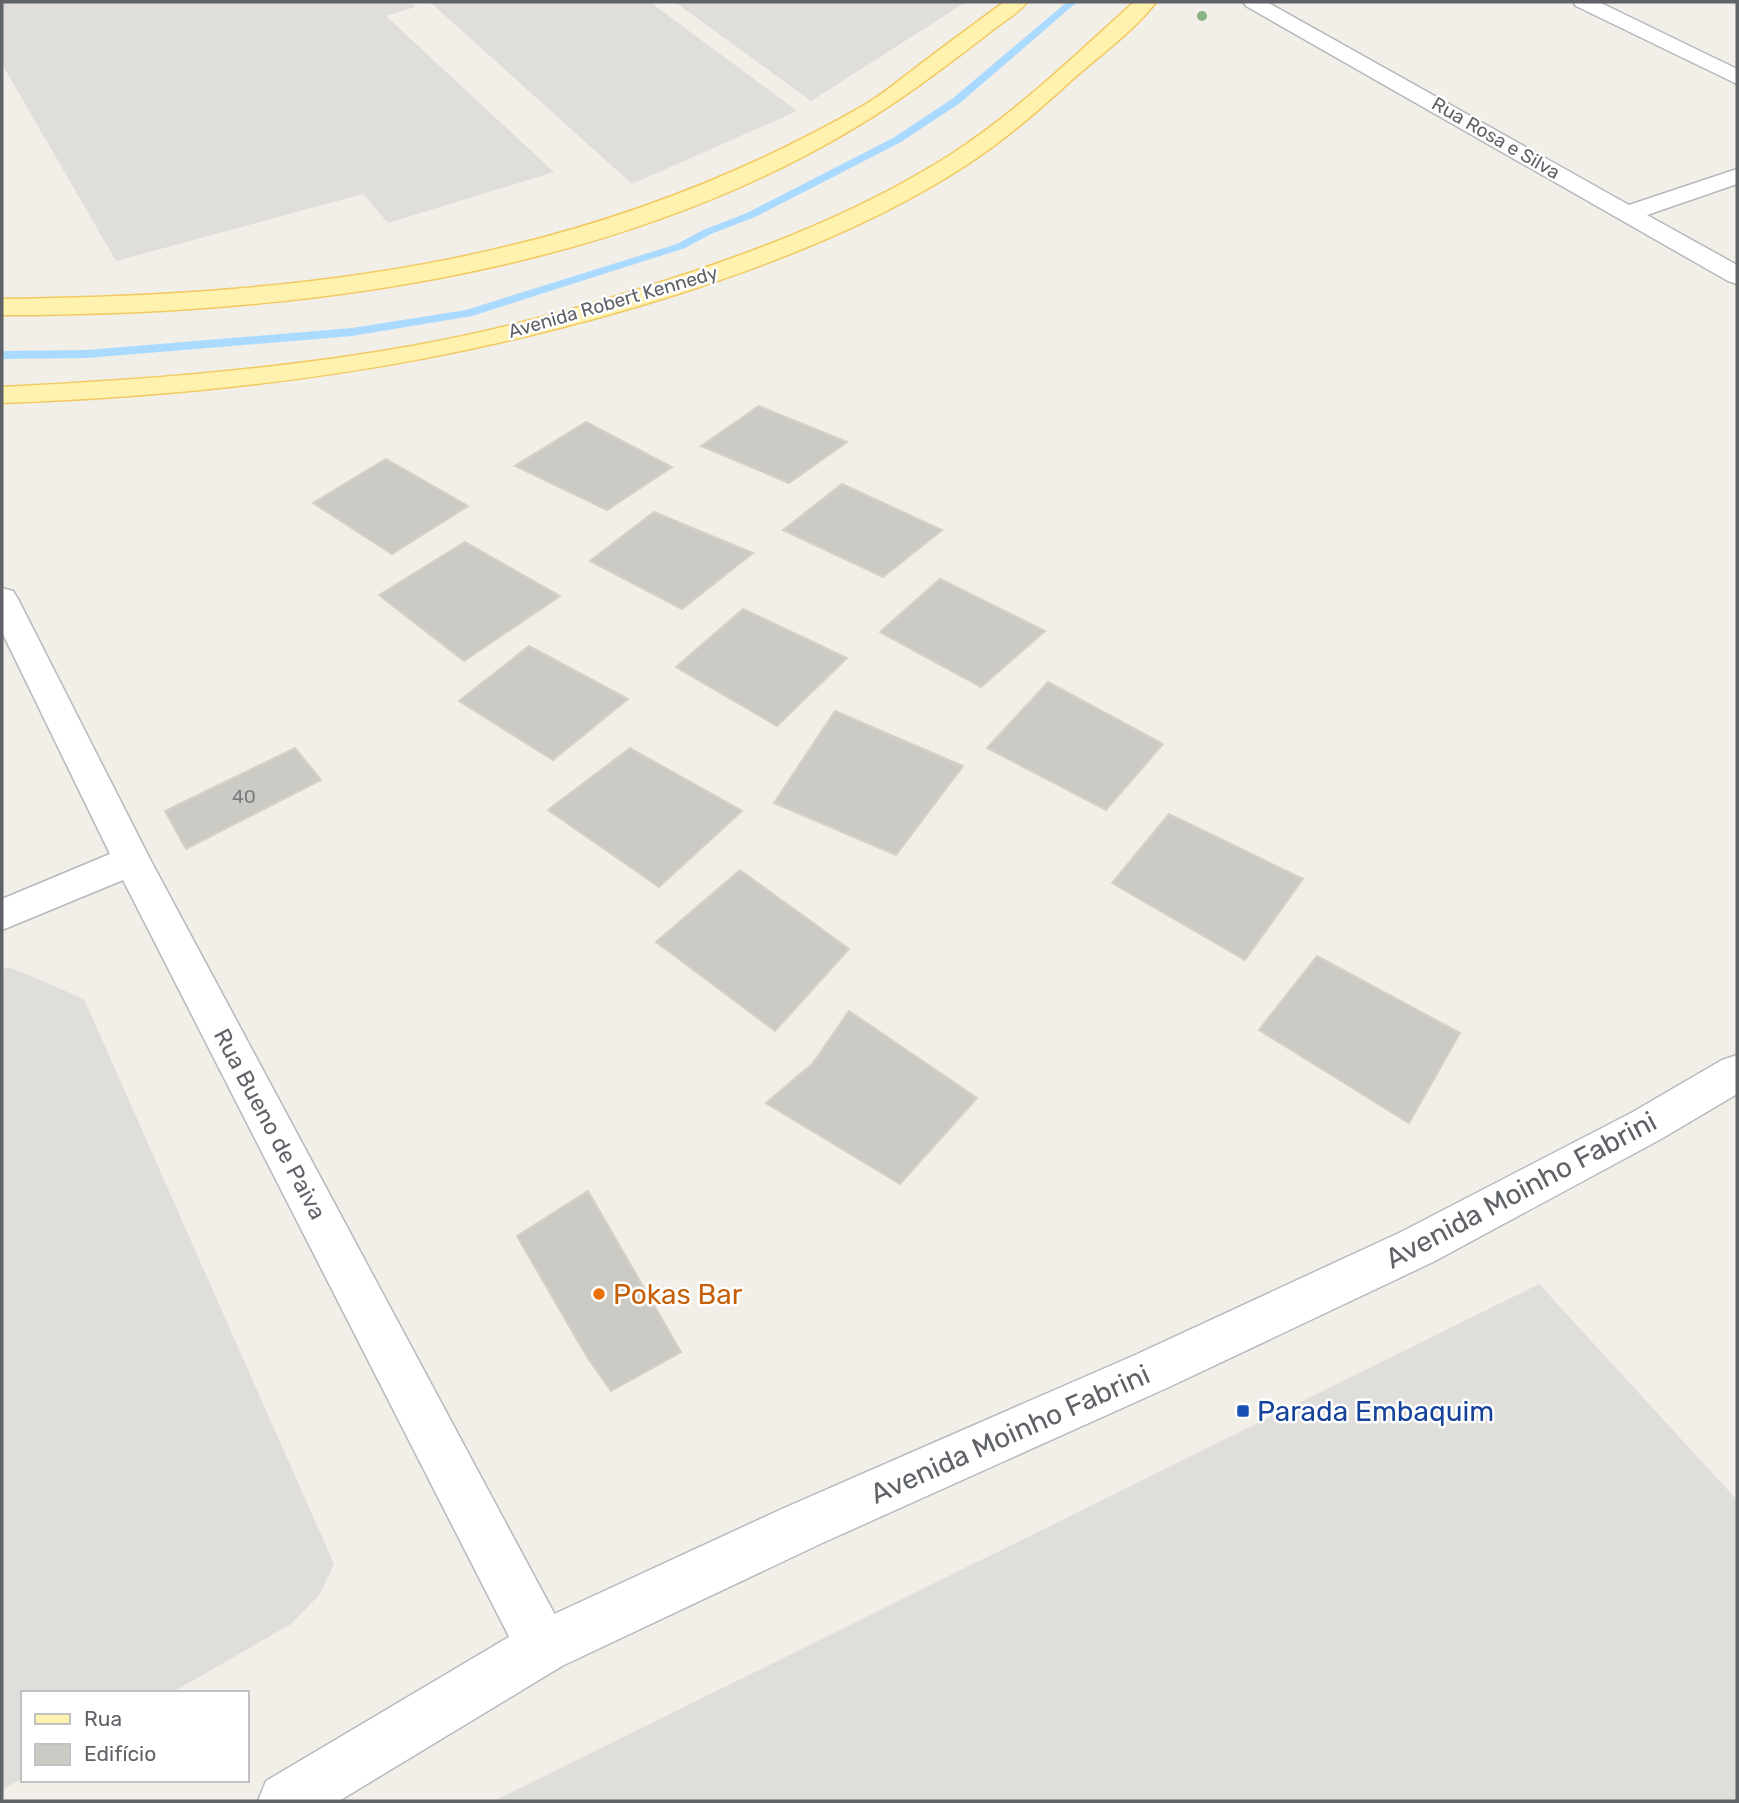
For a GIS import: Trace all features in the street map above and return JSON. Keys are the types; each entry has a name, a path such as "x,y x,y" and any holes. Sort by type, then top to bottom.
{"main road":[{"path":"2,307 180,305 290,296 404,280 586,236 649,216 785,159 875,108 1017,2"},
{"name":"Avenida Robert Kennedy","path":"2,396 189,384 386,359 530,329 700,278 843,223 930,178 1001,130 1146,2"}],"street":[{"name":"Rua Rosa e Silva","path":"1253,2 1284,8 1628,214 1737,276"},
{"path":"1583,2 1737,77"},
{"path":"1628,214 1737,176"},
{"name":"Rua Bueno de Paiva","path":"2,599 132,861 543,1647"},
{"path":"2,915 132,861"},
{"name":"Avenida Moinho Fabrini","path":"286,1801 543,1647 802,1526 1152,1371 1417,1247 1646,1126 1737,1073"}],"shaded area":[{"path":"2,2 410,2 415,7 386,16 554,172 388,223 363,194 116,261 2,64"},
{"path":"430,2 650,2 797,111 632,184"},
{"path":"675,2 966,2 811,101"},
{"path":"9,967 84,999 334,1564 320,1594 291,1624 174,1691 21,1691 21,1779 2,1790 2,970"},
{"path":"1539,1284 1737,1500 1737,1801 494,1801"}],"building":[{"path":"759,406 847,442 789,483 701,446"},
{"path":"586,422 672,467 607,510 515,466"},
{"path":"386,459 468,506 392,554 313,503"},
{"path":"842,484 942,530 883,577 783,530"},
{"path":"654,512 753,553 682,609 590,561"},
{"path":"465,542 560,596 464,661 379,595"},
{"path":"940,579 1045,631 981,687 880,632"},
{"path":"743,609 847,658 777,726 676,667"},
{"path":"529,646 628,699 553,760 459,701"},
{"path":"1048,682 1163,744 1106,810 987,748"},
{"path":"835,711 963,766 896,855 774,803"},
{"path":"295,748 321,780 186,849 165,811"},
{"path":"630,748 742,811 659,887 548,810"},
{"path":"1169,814 1303,879 1245,960 1112,883"},
{"path":"740,870 849,949 775,1031 656,942"},
{"path":"1317,956 1460,1033 1409,1123 1259,1030"},
{"path":"849,1011 977,1098 900,1184 766,1103 813,1063"},
{"name":"Pokas Bar","path":"588,1191 681,1352 611,1391 587,1357 517,1236"}],"waterway":[{"path":"2,355 87,354 352,332 468,313 681,246 707,232 751,215 897,140 956,101 1072,2"}],"place":[{"name":"Pokas Bar","path":"599,1294"},
{"name":"Parada Embaquim","path":"1243,1411"}]}
